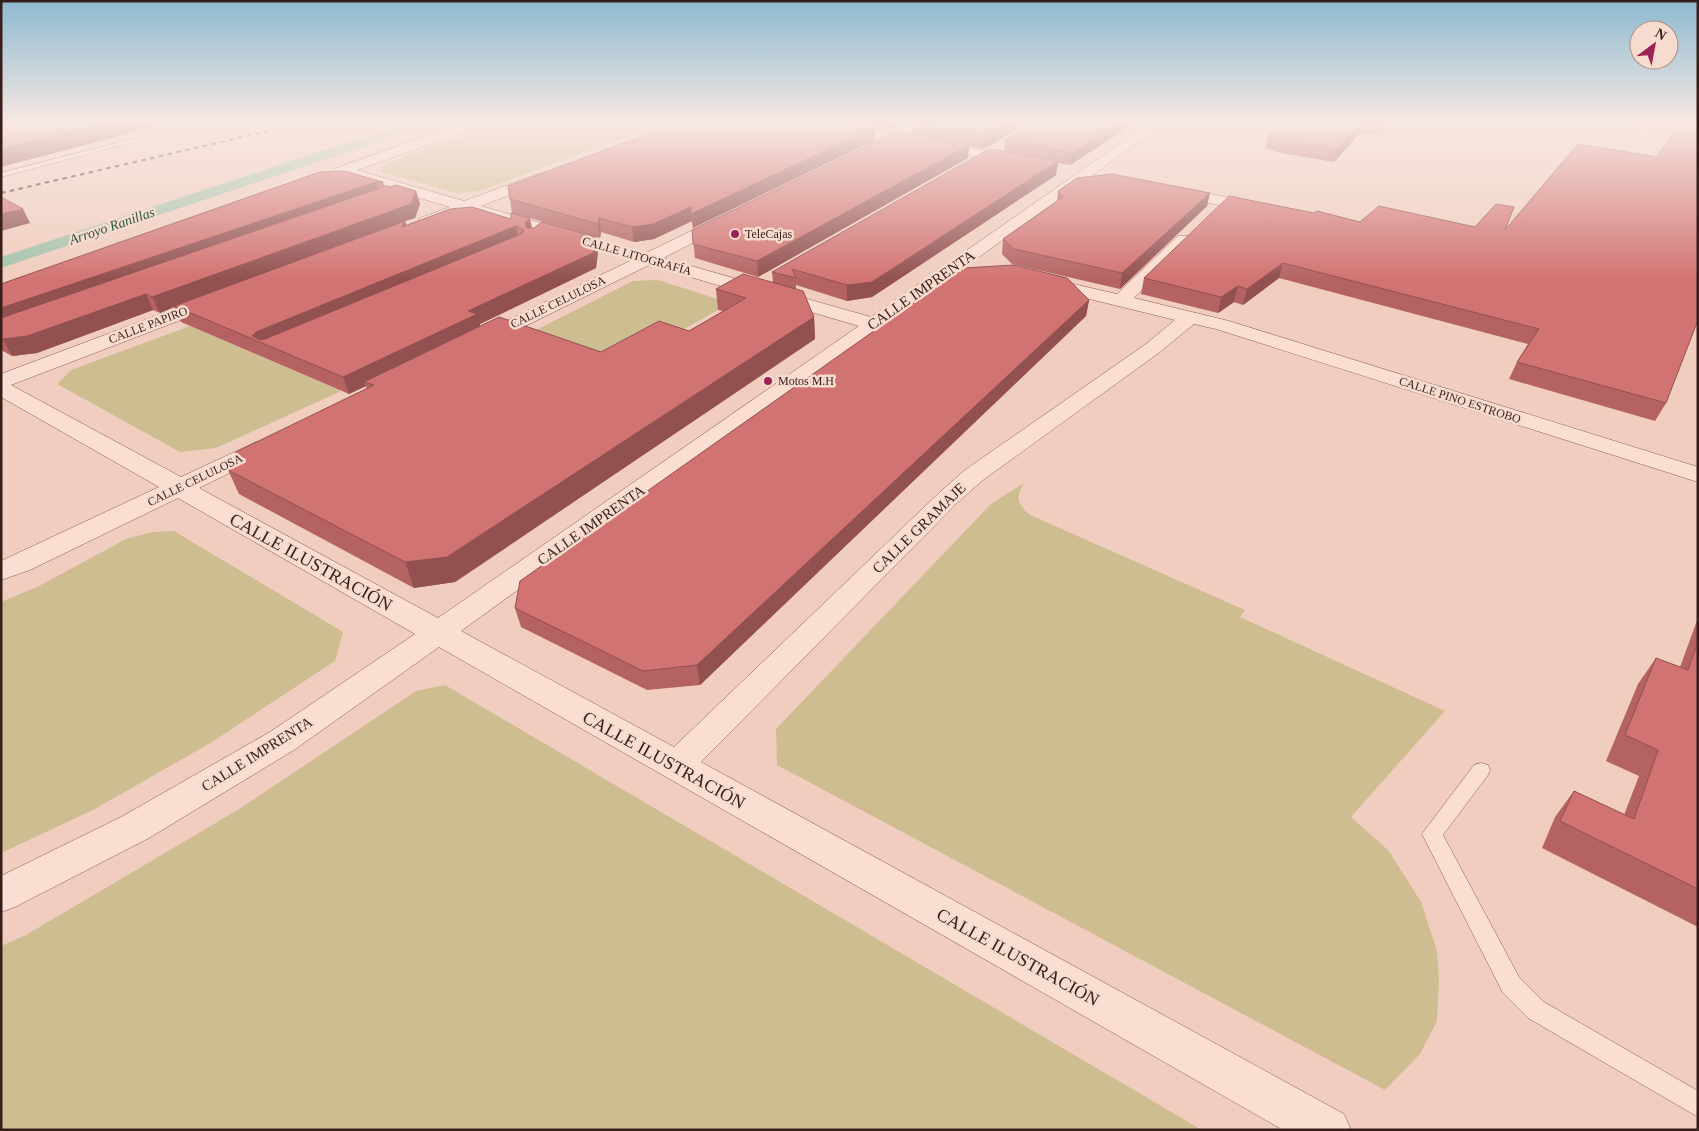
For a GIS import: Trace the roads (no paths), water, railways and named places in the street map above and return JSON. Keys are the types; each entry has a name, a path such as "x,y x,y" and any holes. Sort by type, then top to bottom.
{"street":[{"path":"324,178 333,175"},
{"name":"CALLE LITOGRAFÍA","path":"356,175 465,206 539,234 647,259 873,324"},
{"path":"409,227 548,175"},
{"name":"CALLE IMPRENTA","path":"1,895 136,827 282,741 438,633 1083,175"},
{"path":"1159,189 1271,210"},
{"path":"1210,214 1224,201"},
{"name":"CALLE CELULOSA","path":"462,350 744,211"},
{"path":"1120,301 1196,228"},
{"path":"962,262 990,268"},
{"name":"CALLE PINO ESTROBO","path":"1027,278 1222,325 1698,475"},
{"path":"753,290 770,280"},
{"name":"CALLE PAPIRO","path":"1,381 224,297"},
{"name":"CALLE GRAMAJE","path":"676,767 968,481 1153,348 1189,318"},
{"name":"CALLE ILUSTRACIÓN","path":"1,388 1328,1130"},
{"name":"CALLE CELULOSA","path":"1,571 20,564 285,436"}],"lane":[{"path":"392,197 410,190"},
{"path":"1481,770 1432,834 1511,985 1536,1010 1698,1105"}],"waterway":[{"name":"Arroyo Ranillas","path":"1,263 265,175"}],"railway":[{"path":"1,193 80,175"}],"place":[{"name":"TeleCajas","path":"735,234"},
{"name":"Motos M.H","path":"768,381"}]}
